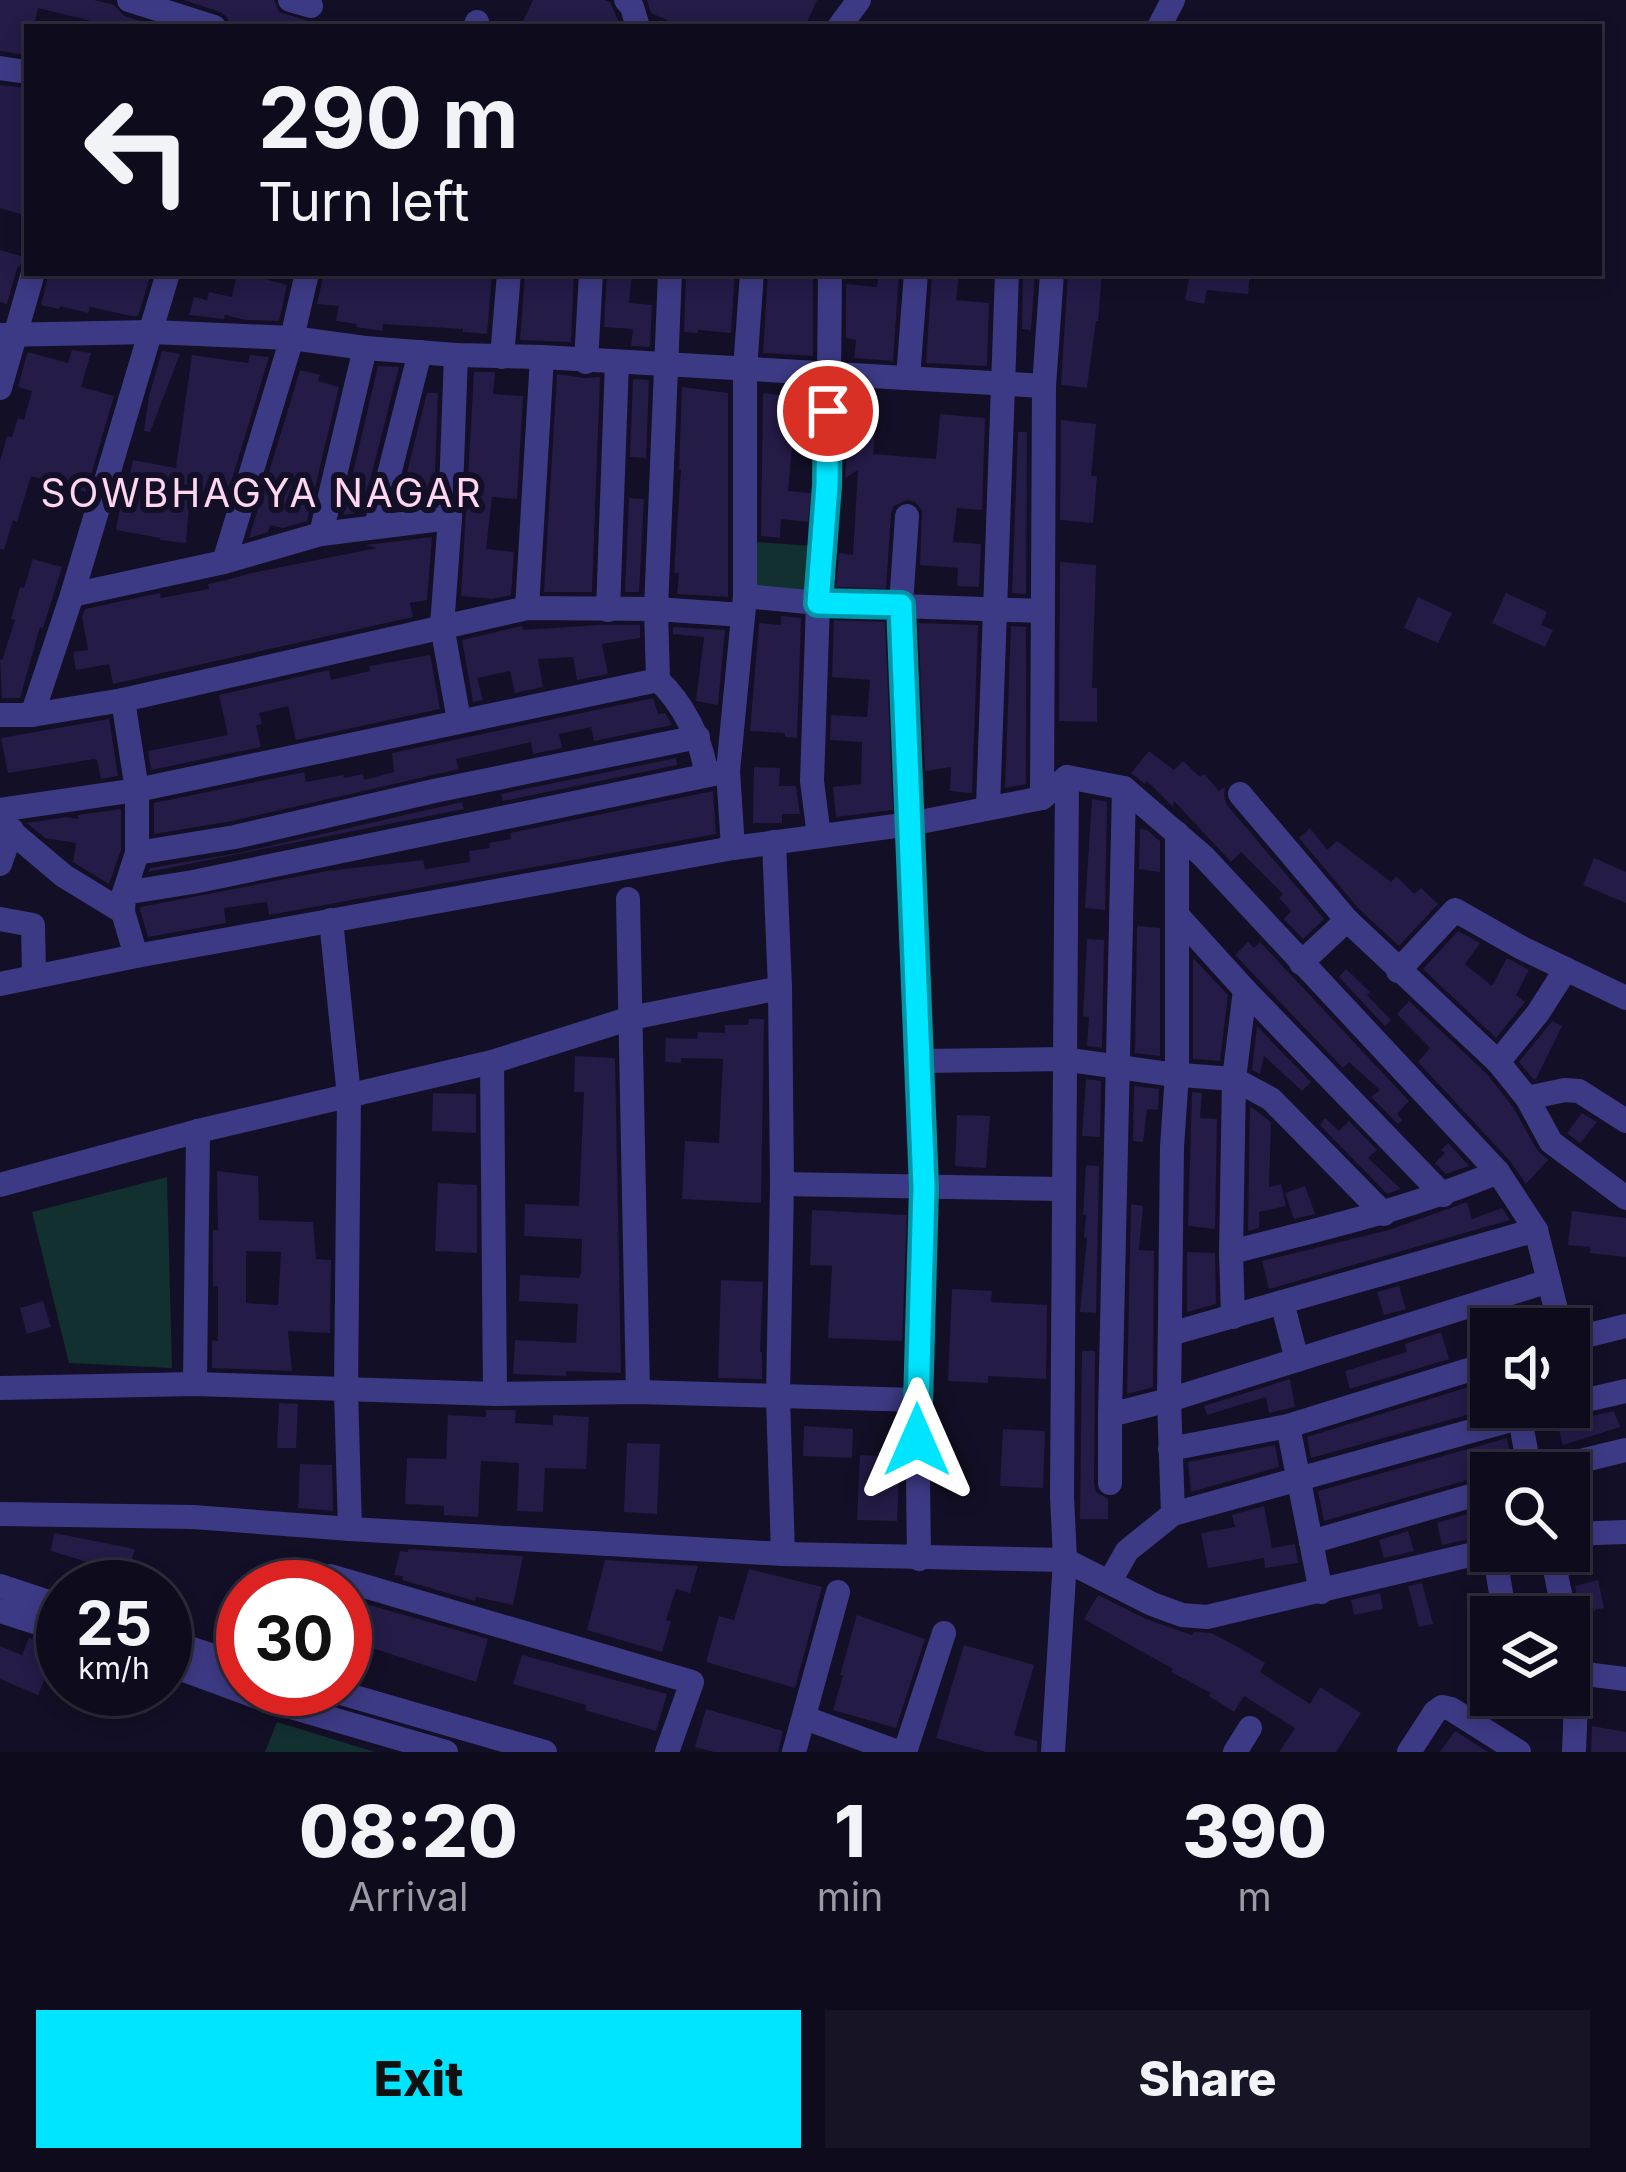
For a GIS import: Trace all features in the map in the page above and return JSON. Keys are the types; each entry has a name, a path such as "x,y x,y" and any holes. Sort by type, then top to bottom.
{"street":[{"path":"129,0 162,6 207,24"},
{"path":"0,388 8,336 32,276"},
{"path":"32,715 167,276"},
{"path":"224,562 306,276"},
{"path":"502,357 509,276"},
{"path":"586,362 591,276"},
{"path":"670,276 656,610 658,680 669,690 717,772 733,848"},
{"path":"717,772 744,605 745,369 752,276"},
{"path":"819,836 812,781 827,485 830,276"},
{"path":"908,378 916,276"},
{"path":"988,808 1007,276"},
{"path":"1042,798 1044,386 1052,276"},
{"path":"8,336 152,332 292,338 456,356 1044,386"},
{"path":"321,534 365,348"},
{"path":"376,526 420,352"},
{"path":"456,356 442,626 459,720"},
{"path":"526,608 542,357"},
{"path":"608,610 617,362"},
{"path":"907,516 901,605 924,1188 917,1400 919,1558"},
{"path":"72,595 224,562 321,534 450,518"},
{"path":"0,715 32,715 123,700 526,608 656,610 818,603 1041,611"},
{"path":"4,821 658,680"},
{"path":"123,700 137,790 137,853 124,902 136,956"},
{"path":"137,853 235,837 698,737"},
{"path":"4,821 64,876 124,902 193,882 717,772"},
{"path":"0,984 733,848 910,824 1042,798 1066,777"},
{"path":"1066,777 1124,788 1204,856 1426,1092 1498,1172 1537,1230 1556,1308"},
{"path":"1053,1752 1066,1560 1062,1496 1066,777"},
{"path":"1111,1484 1124,788"},
{"path":"1240,794 1346,920 1498,1062 1527,1098 1551,1142 1626,1198"},
{"path":"0,864 4,821"},
{"path":"1173,1514 1169,1400 1177,833"},
{"path":"774,842 780,988 778,1397 783,1554"},
{"path":"628,899 638,1392"},
{"path":"1398,971 1455,910 1626,998"},
{"path":"1178,916 1443,1195"},
{"path":"0,919 33,925 34,976"},
{"path":"331,920 350,1096 346,1390 350,1529"},
{"path":"1301,963 1346,920"},
{"path":"1498,1062 1566,969"},
{"path":"0,1185 198,1130 492,1062 631,1018 780,988"},
{"path":"1233,1317 1234,1079 1245,990"},
{"path":"921,1061 1063,1059 1234,1079 1271,1099 1384,1214"},
{"path":"492,1062 495,1394"},
{"path":"1527,1098 1579,1091 1626,1121"},
{"path":"195,1384 198,1130"},
{"path":"1231,1252 1384,1214 1498,1172"},
{"path":"782,1184 1064,1189"},
{"path":"1170,1334 1537,1230"},
{"path":"1110,1415 1549,1281"},
{"path":"1490,1300 1492,1308"},
{"path":"1282,1302 1297,1360"},
{"path":"1590,1335 1626,1326"},
{"path":"1170,1450 1288,1426 1470,1370"},
{"path":"0,1388 195,1384 917,1400"},
{"path":"1590,1399 1626,1390"},
{"path":"1288,1426 1322,1592"},
{"path":"1110,1581 1126,1551 1173,1514 1470,1427"},
{"path":"1590,1459 1626,1450"},
{"path":"1311,1542 1470,1496"},
{"path":"0,1514 193,1517 783,1554 1066,1560 1152,1604 1181,1615 1207,1617 1470,1555"},
{"path":"1590,1533 1626,1532"},
{"path":"372,1588 692,1682 667,1752"},
{"path":"3,1589 36,1599"},
{"path":"3,1589 36,1612"},
{"path":"794,1752 838,1592"},
{"path":"805,1718 902,1752 944,1633"},
{"path":"192,1672 446,1752"},
{"path":"1590,1674 1626,1679"},
{"path":"372,1702 545,1752"},
{"path":"1409,1752 1442,1707 1520,1752"},
{"path":"1574,1752 1575,1716"},
{"path":"1235,1752 1250,1728"}],"green space":[{"path":"755,542 815,546 812,592 753,589"},
{"path":"167,1177 172,1368 69,1363 32,1212"},
{"path":"277,1722 375,1752 265,1752"}],"building":[{"path":"0,0 94,0 150,24 104,24 38,8 35,24 24,24 24,55 0,51"},
{"path":"184,0 274,0 279,12 311,22 229,24 220,12"},
{"path":"533,0 604,0 610,2 620,24 530,24 523,21"},
{"path":"647,0 817,0 806,24 676,24 651,13"},
{"path":"0,85 24,88 24,215 0,208"},
{"path":"0,250 24,261 17,268 7,304 0,302"},
{"path":"48,276 150,276 138,316 41,305"},
{"path":"236,276 258,276 287,285 279,321 189,315 194,297 207,300 209,292 232,297"},
{"path":"323,276 492,276 487,334 383,324 382,331 356,327 336,321 339,306 317,304"},
{"path":"525,276 574,276 571,342 520,340"},
{"path":"607,276 632,276 629,303 652,305 650,347 631,346 633,329 604,327"},
{"path":"686,276 735,276 731,333 684,332"},
{"path":"768,276 813,276 813,356 763,353"},
{"path":"879,276 899,276 893,361 854,358 856,340 846,338 846,284 877,287"},
{"path":"932,276 959,276 956,300 989,303 987,366 926,363"},
{"path":"1023,276 1035,276 1031,330 1022,329"},
{"path":"1068,276 1102,276 1087,388 1061,385"},
{"path":"1189,276 1250,276 1248,294 1207,290 1204,304 1185,300"},
{"path":"72,350 91,353 81,387 114,396 86,492 31,476 17,522 13,520 4,550 0,549 0,461 7,436 12,437 18,418 24,420 32,391 18,387 26,357 28,352 68,363"},
{"path":"162,351 180,354 150,432 144,431 149,396"},
{"path":"192,355 248,363 250,355 269,357 228,492 212,494 213,504 189,507 186,543 116,530 133,460 176,468"},
{"path":"378,366 399,367 362,512 343,515"},
{"path":"300,370 339,387 307,521 283,528 270,525 268,532 249,538"},
{"path":"474,372 495,372 493,394 523,396 517,499 492,497 486,549 514,552 511,595 492,599 461,596"},
{"path":"557,374 600,377 592,592 544,592"},
{"path":"633,379 649,380 646,458 630,457"},
{"path":"682,387 728,393 728,597 677,594"},
{"path":"427,393 438,393 434,503 398,508"},
{"path":"763,393 812,399 812,437 793,436 788,491 811,493 808,522 781,519 780,538 761,536"},
{"path":"850,401 877,405 873,454 936,459 940,414 985,418 982,510 957,508 953,542 981,544 979,587 957,586 958,568 920,565 922,510 907,500 894,506 891,514 886,589 836,587 839,553 853,555 858,470 845,478"},
{"path":"1061,420 1096,424 1093,523 1060,520"},
{"path":"1018,432 1027,432 1026,594 1012,593"},
{"path":"629,498 644,499 639,592 625,592"},
{"path":"432,537 427,600 410,603 413,617 113,684 109,664 76,670 73,652 88,650 85,609 160,593 161,598 209,589 208,584 252,573 377,548 365,545"},
{"path":"33,559 62,567 20,698 2,698 0,659"},
{"path":"1060,562 1096,565 1092,688 1097,688 1097,722 1059,721"},
{"path":"1506,593 1547,612 1541,625 1553,630 1545,647 1492,623"},
{"path":"1418,597 1452,613 1438,643 1404,628"},
{"path":"781,616 801,618 797,738 750,731 759,623 781,625"},
{"path":"834,620 885,622 893,810 836,817 833,787 861,784 862,742 830,740 831,715 867,717 870,680 832,677"},
{"path":"918,623 978,625 972,793 950,791 951,767 925,771"},
{"path":"640,625 640,638 602,644 608,674 577,680 573,657 538,659 543,687 515,693 510,671 477,678 483,700 473,702 462,640 522,626 523,630"},
{"path":"1011,626 1026,627 1026,784 1005,788"},
{"path":"673,627 725,630 718,705 696,701 704,637 673,634"},
{"path":"430,655 440,709 296,740 288,706 259,713 262,724 256,725 261,747 151,770 148,751 228,735 219,695 329,670 331,680 370,671 369,666"},
{"path":"653,698 658,714 665,713 672,725 594,741 591,727 559,734 562,748 533,754 531,742 456,759 459,769 154,834 154,803 304,772 306,782 363,774 364,780 394,772 392,753"},
{"path":"109,719 118,776 101,779 94,759 8,773 1,738"},
{"path":"1149,751 1174,770 1183,761 1219,791 1225,787 1227,805 1324,919 1303,939 1284,919 1291,911 1279,898 1283,894 1241,852 1231,862 1174,801 1173,807 1147,781 1131,773"},
{"path":"676,758 677,765 503,801 501,794"},
{"path":"754,767 780,768 779,786 796,786 800,814 782,814 782,823 753,823"},
{"path":"713,791 716,834 269,915 267,902 224,908 226,923 148,937 140,910 327,871 423,860 425,869 470,862 469,851 511,839 510,833"},
{"path":"1092,799 1107,802 1105,910 1085,908"},
{"path":"462,802 464,809 148,872 150,868 239,853"},
{"path":"121,809 121,850 109,884 73,862 76,843 45,838 27,823 78,819 78,815"},
{"path":"1310,828 1327,850 1337,841 1391,882 1396,876 1414,894 1421,888 1438,904 1399,946 1359,909 1299,838"},
{"path":"1140,829 1160,841 1160,872 1139,869"},
{"path":"1594,858 1626,872 1626,903 1583,885"},
{"path":"1137,926 1160,928 1160,1056 1135,1053"},
{"path":"1458,931 1480,943 1465,964 1492,986 1507,958 1529,970 1516,995 1525,1002 1496,1038 1423,969"},
{"path":"1087,939 1104,940 1102,1048 1087,1046 1089,1017 1083,1016"},
{"path":"1248,942 1254,948 1260,942 1409,1101 1397,1114 1402,1120 1398,1124 1371,1097 1380,1090 1349,1062 1343,1068 1235,955"},
{"path":"1193,958 1228,995 1220,1061 1193,1059"},
{"path":"1346,969 1391,1020 1385,1026 1339,977"},
{"path":"1409,1001 1486,1073 1548,1160 1526,1184 1418,1062 1430,1048 1397,1014"},
{"path":"749,1019 764,1019 761,1203 682,1199 685,1141 719,1143 723,1059 665,1062 666,1038 697,1039 698,1032 725,1033 725,1025 748,1025"},
{"path":"1552,1021 1562,1026 1534,1080 1519,1062"},
{"path":"1257,1026 1311,1082 1302,1091 1264,1056 1260,1074 1252,1070"},
{"path":"575,1056 615,1058 621,1373 513,1374 515,1340 576,1343 578,1304 519,1301 520,1275 579,1278 581,1273 582,1239 524,1236 525,1204 579,1206 584,1092 574,1092"},
{"path":"1086,1079 1101,1081 1100,1137 1082,1136"},
{"path":"1134,1086 1159,1089 1158,1110 1147,1109 1143,1142 1133,1141"},
{"path":"1192,1092 1202,1093 1200,1118 1217,1119 1215,1229 1188,1226"},
{"path":"433,1093 476,1094 476,1133 432,1131"},
{"path":"1250,1106 1271,1122 1269,1187 1281,1184 1286,1206 1259,1212 1259,1228 1248,1231"},
{"path":"1582,1113 1597,1122 1580,1143 1567,1133"},
{"path":"957,1115 990,1116 986,1168 955,1166"},
{"path":"1325,1118 1339,1131 1349,1121 1377,1150 1368,1158 1401,1189 1387,1194 1320,1125"},
{"path":"1448,1143 1469,1166 1446,1174 1435,1163"},
{"path":"1086,1165 1099,1166 1096,1313 1080,1312 1087,1238 1083,1215"},
{"path":"217,1171 258,1176 259,1220 313,1222 316,1259 331,1260 330,1333 288,1331 292,1371 212,1368 212,1340 218,1341 213,1230 218,1230","holes":["246,1251 281,1252 278,1305 246,1303"]},
{"path":"438,1183 477,1185 477,1253 435,1251"},
{"path":"1305,1186 1315,1214 1294,1219 1285,1193"},
{"path":"1467,1202 1472,1219 1502,1208 1510,1220 1269,1289 1262,1261 1389,1230"},
{"path":"1131,1204 1143,1206 1139,1250 1154,1251 1153,1387 1127,1394"},
{"path":"812,1210 907,1215 902,1341 828,1338 832,1266 810,1265"},
{"path":"1572,1211 1626,1218 1626,1257 1568,1245"},
{"path":"1187,1252 1215,1253 1216,1304 1187,1312"},
{"path":"721,1280 763,1282 762,1379 718,1378"},
{"path":"1399,1286 1406,1309 1384,1315 1377,1292"},
{"path":"952,1289 992,1291 991,1302 1047,1305 1046,1379 988,1376 988,1383 948,1381"},
{"path":"43,1301 51,1327 27,1334 20,1308"},
{"path":"1441,1332 1449,1359 1350,1389 1345,1371 1407,1352 1405,1344"},
{"path":"1082,1351 1095,1351 1094,1483 1096,1492 1108,1499 1108,1519 1080,1519"},
{"path":"1290,1379 1295,1407 1269,1413 1266,1397 1207,1415 1204,1406"},
{"path":"1470,1387 1470,1414 1311,1458 1307,1437"},
{"path":"279,1403 298,1404 296,1448 277,1448"},
{"path":"486,1410 516,1410 515,1423 553,1425 553,1415 589,1417 586,1469 545,1468 543,1512 517,1511 519,1463 481,1461 478,1517 444,1515 444,1506 405,1504 407,1458 446,1459 448,1415 486,1417"},
{"path":"1614,1411 1620,1427 1563,1445 1558,1428 1590,1428 1590,1416"},
{"path":"804,1426 853,1429 852,1458 803,1456"},
{"path":"1003,1429 1045,1431 1043,1488 1000,1486"},
{"path":"1507,1438 1510,1452 1470,1452 1470,1479 1324,1521 1318,1491"},
{"path":"627,1443 660,1444 657,1514 624,1512"},
{"path":"1275,1445 1279,1467 1191,1492 1188,1462"},
{"path":"860,1455 900,1457 897,1521 857,1520"},
{"path":"300,1464 332,1465 333,1511 298,1508"},
{"path":"1264,1506 1272,1548 1295,1544 1298,1563 1265,1568 1264,1558 1208,1568 1201,1533 1235,1527 1232,1515"},
{"path":"1470,1513 1470,1539 1442,1545 1437,1523"},
{"path":"1408,1531 1414,1551 1384,1558 1379,1540"},
{"path":"54,1533 135,1549 131,1560 81,1560 51,1551"},
{"path":"400,1551 523,1556 513,1605 476,1597 475,1601 402,1580 403,1576 394,1575"},
{"path":"605,1560 698,1566 690,1593 676,1589 662,1652 587,1630"},
{"path":"749,1569 822,1587 795,1688 706,1662 719,1616 734,1620"},
{"path":"1598,1580 1604,1608 1590,1611 1590,1596 1577,1596 1575,1586"},
{"path":"1422,1583 1433,1624 1419,1627 1408,1586"},
{"path":"1380,1593 1383,1609 1354,1615 1351,1600"},
{"path":"1098,1595 1192,1635 1211,1633 1265,1663 1260,1672 1310,1704 1320,1687 1361,1713 1336,1752 1279,1752 1295,1728 1244,1696 1234,1712 1211,1693 1171,1672 1173,1669 1084,1619"},
{"path":"372,1606 488,1639 476,1682 372,1648"},
{"path":"857,1615 925,1639 896,1728 833,1710"},
{"path":"29,1638 36,1640 36,1694 0,1679 0,1646 22,1655"},
{"path":"964,1645 1034,1665 1014,1735 1037,1741 1037,1752 986,1752 936,1738"},
{"path":"522,1655 667,1694 656,1731 513,1684"},
{"path":"706,1709 783,1731 778,1752 714,1752 695,1747"},
{"path":"1592,1726 1626,1732 1626,1752 1591,1752"},
{"path":"1455,1731 1488,1752 1440,1752"}],"district":[{"name":"SOWBHAGYA NAGAR","path":"262,492"}],"route":[{"path":"828,411 818,603 901,605 924,1188 917,1440"}]}
